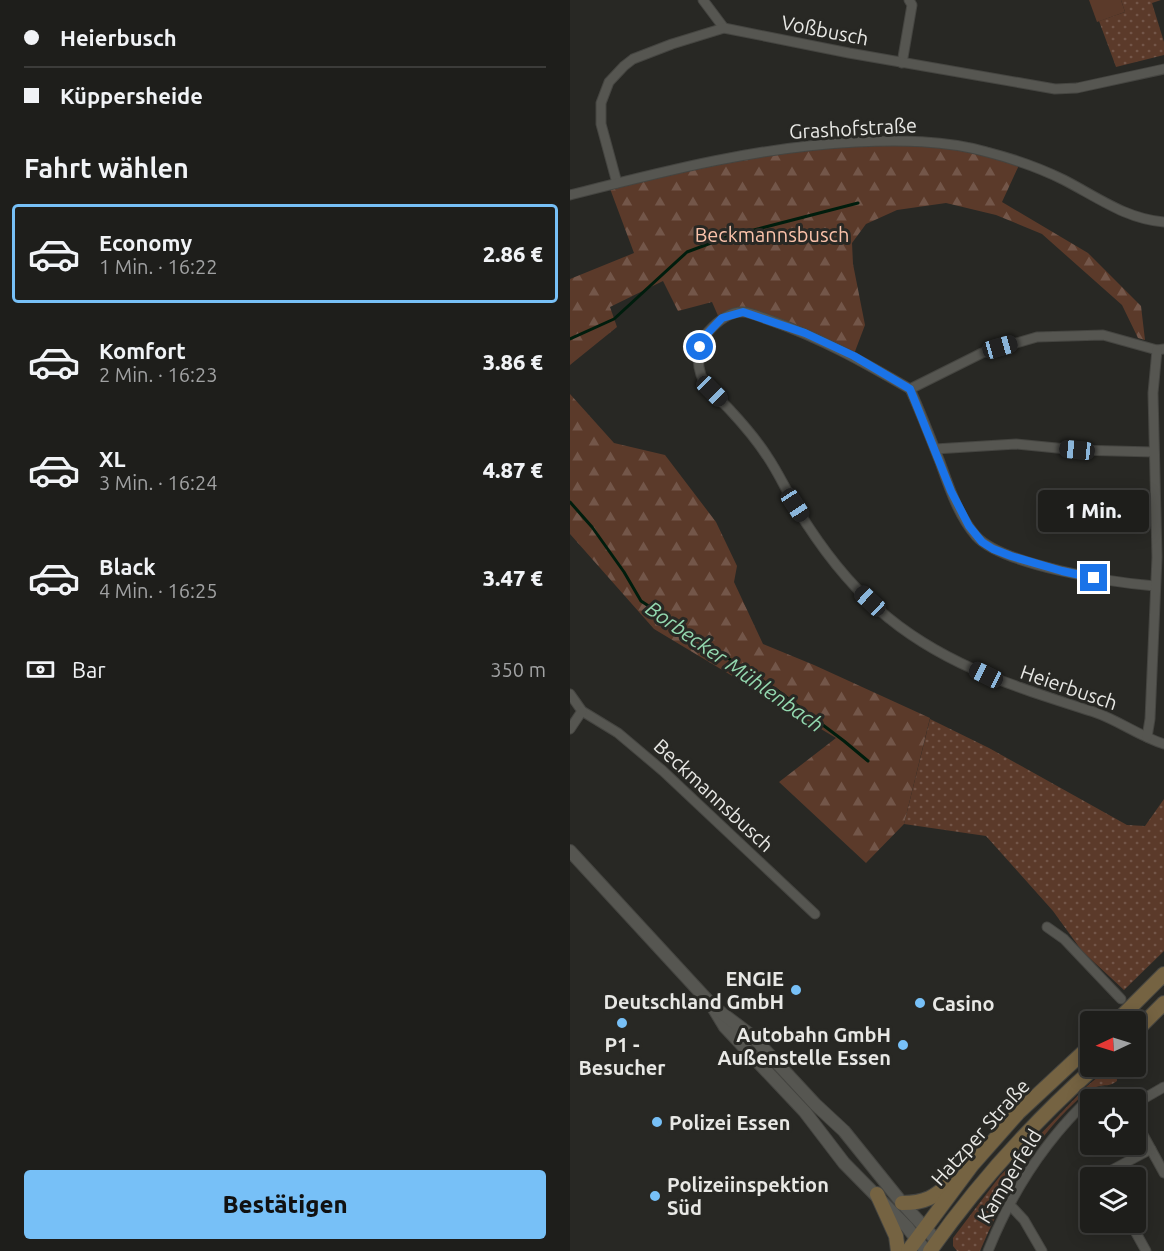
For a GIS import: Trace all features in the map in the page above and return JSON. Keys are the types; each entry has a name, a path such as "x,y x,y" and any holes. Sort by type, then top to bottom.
{"main road":[{"path":"1128,1010 1164,974"},
{"path":"1146,1021 1164,1003"},
{"name":"Hatzper Straße","path":"908,1251 972,1165 1018,1113 1080,1055"},
{"name":"Hatzper Straße","path":"934,1249 983,1181 1023,1135 1084,1077"},
{"path":"902,1203 928,1200 972,1165"},
{"path":"877,1194 896,1236 898,1251"}],"street":[{"path":"703,0 724,28"},
{"path":"902,63 912,5 909,0"},
{"name":"Voßbusch","path":"617,183 601,124 601,103 609,82 624,66 639,57 724,28 902,63 1041,87 1066,89 1093,86 1164,69"},
{"name":"Grashofstraße","path":"570,195 700,163 768,150 820,144 914,141 967,147 1022,163 1064,180 1132,216 1164,222"},
{"name":"Heierbusch","path":"910,389 854,356 805,333 743,312 722,318 704,337 700,347 700,372 704,382 744,425 766,455 828,555 879,609 911,634 986,675 1014,687 1094,712 1164,744"},
{"path":"1147,737 1150,719 1155,586 1157,526 1153,393 1161,349 1103,334 1037,337 982,353 910,389 951,491 975,535 993,549 1062,571 1094,578 1155,586"},
{"path":"935,449 1016,444 1077,450 1154,452"},
{"name":"Beckmannsbusch","path":"570,694 582,711 618,733 663,771 815,914"},
{"path":"570,729 582,711"},
{"path":"570,851 711,1004 752,1036 815,1104 844,1131 902,1203 934,1249"},
{"path":"1047,927 1064,939 1128,1010"},
{"path":"711,1004 725,1027 805,1112 844,1163 920,1232"},
{"path":"1146,1097 1164,1087"},
{"name":"Kamperfeld","path":"988,1251 996,1230 1030,1167 1052,1136 1080,1107"},
{"path":"1146,1141 1164,1173"},
{"path":"1117,1167 1150,1149"},
{"path":"1010,1205 1024,1220 1042,1251"},
{"path":"1136,1233 1146,1251"}],"green space":[{"path":"1089,0 1121,0 1125,12 1097,22"},
{"path":"1121,0 1161,0 1152,3 1164,42 1164,55 1116,67 1099,21 1125,12"},
{"name":"Beckmannsbusch","path":"820,145 943,145 1020,163 1002,202 1088,253 1141,306 1145,340 1138,338 1122,305 1042,234 996,215 946,203 897,210 866,224 852,243 853,264 865,325 854,354 743,310 719,318 712,302 678,311 663,281 610,307 617,327 570,365 570,279 634,253 609,186 716,161"},
{"path":"570,394 614,443 665,455 716,522 737,566 734,582 763,644 930,718 904,824 866,863 779,782 836,738 654,629 570,534"},
{"path":"930,719 989,748 1127,825 1145,826 1164,799 1164,951 1124,990 1082,951 1053,911 986,836 904,824"},
{"path":"1098,1077 1117,1077 1117,1081 1110,1085 1084,1089"},
{"path":"1080,1093 1080,1098 1053,1125 1017,1176 980,1251 957,1251 953,1246 953,1238 1000,1176"}],"waterway":[{"path":"570,339 614,319 687,252 727,237 858,203"},
{"name":"Borbecker Mühlenbach","path":"570,502 592,527 624,572 641,601 778,691 868,761"}],"place":[{"name":"ENGIE Deutschland GmbH","path":"796,990"},
{"name":"Casino","path":"920,1003"},
{"name":"P1 - Besucher","path":"622,1023"},
{"name":"Autobahn GmbH Außenstelle Essen","path":"903,1045"},
{"name":"Polizei Essen","path":"657,1122"},
{"name":"Polizeiinspektion Süd","path":"655,1196"}],"route":[{"path":"700,347 704,337 722,318 743,312 805,333 854,356 910,389 951,491 969,526 982,542 1011,556 1094,578"}]}
